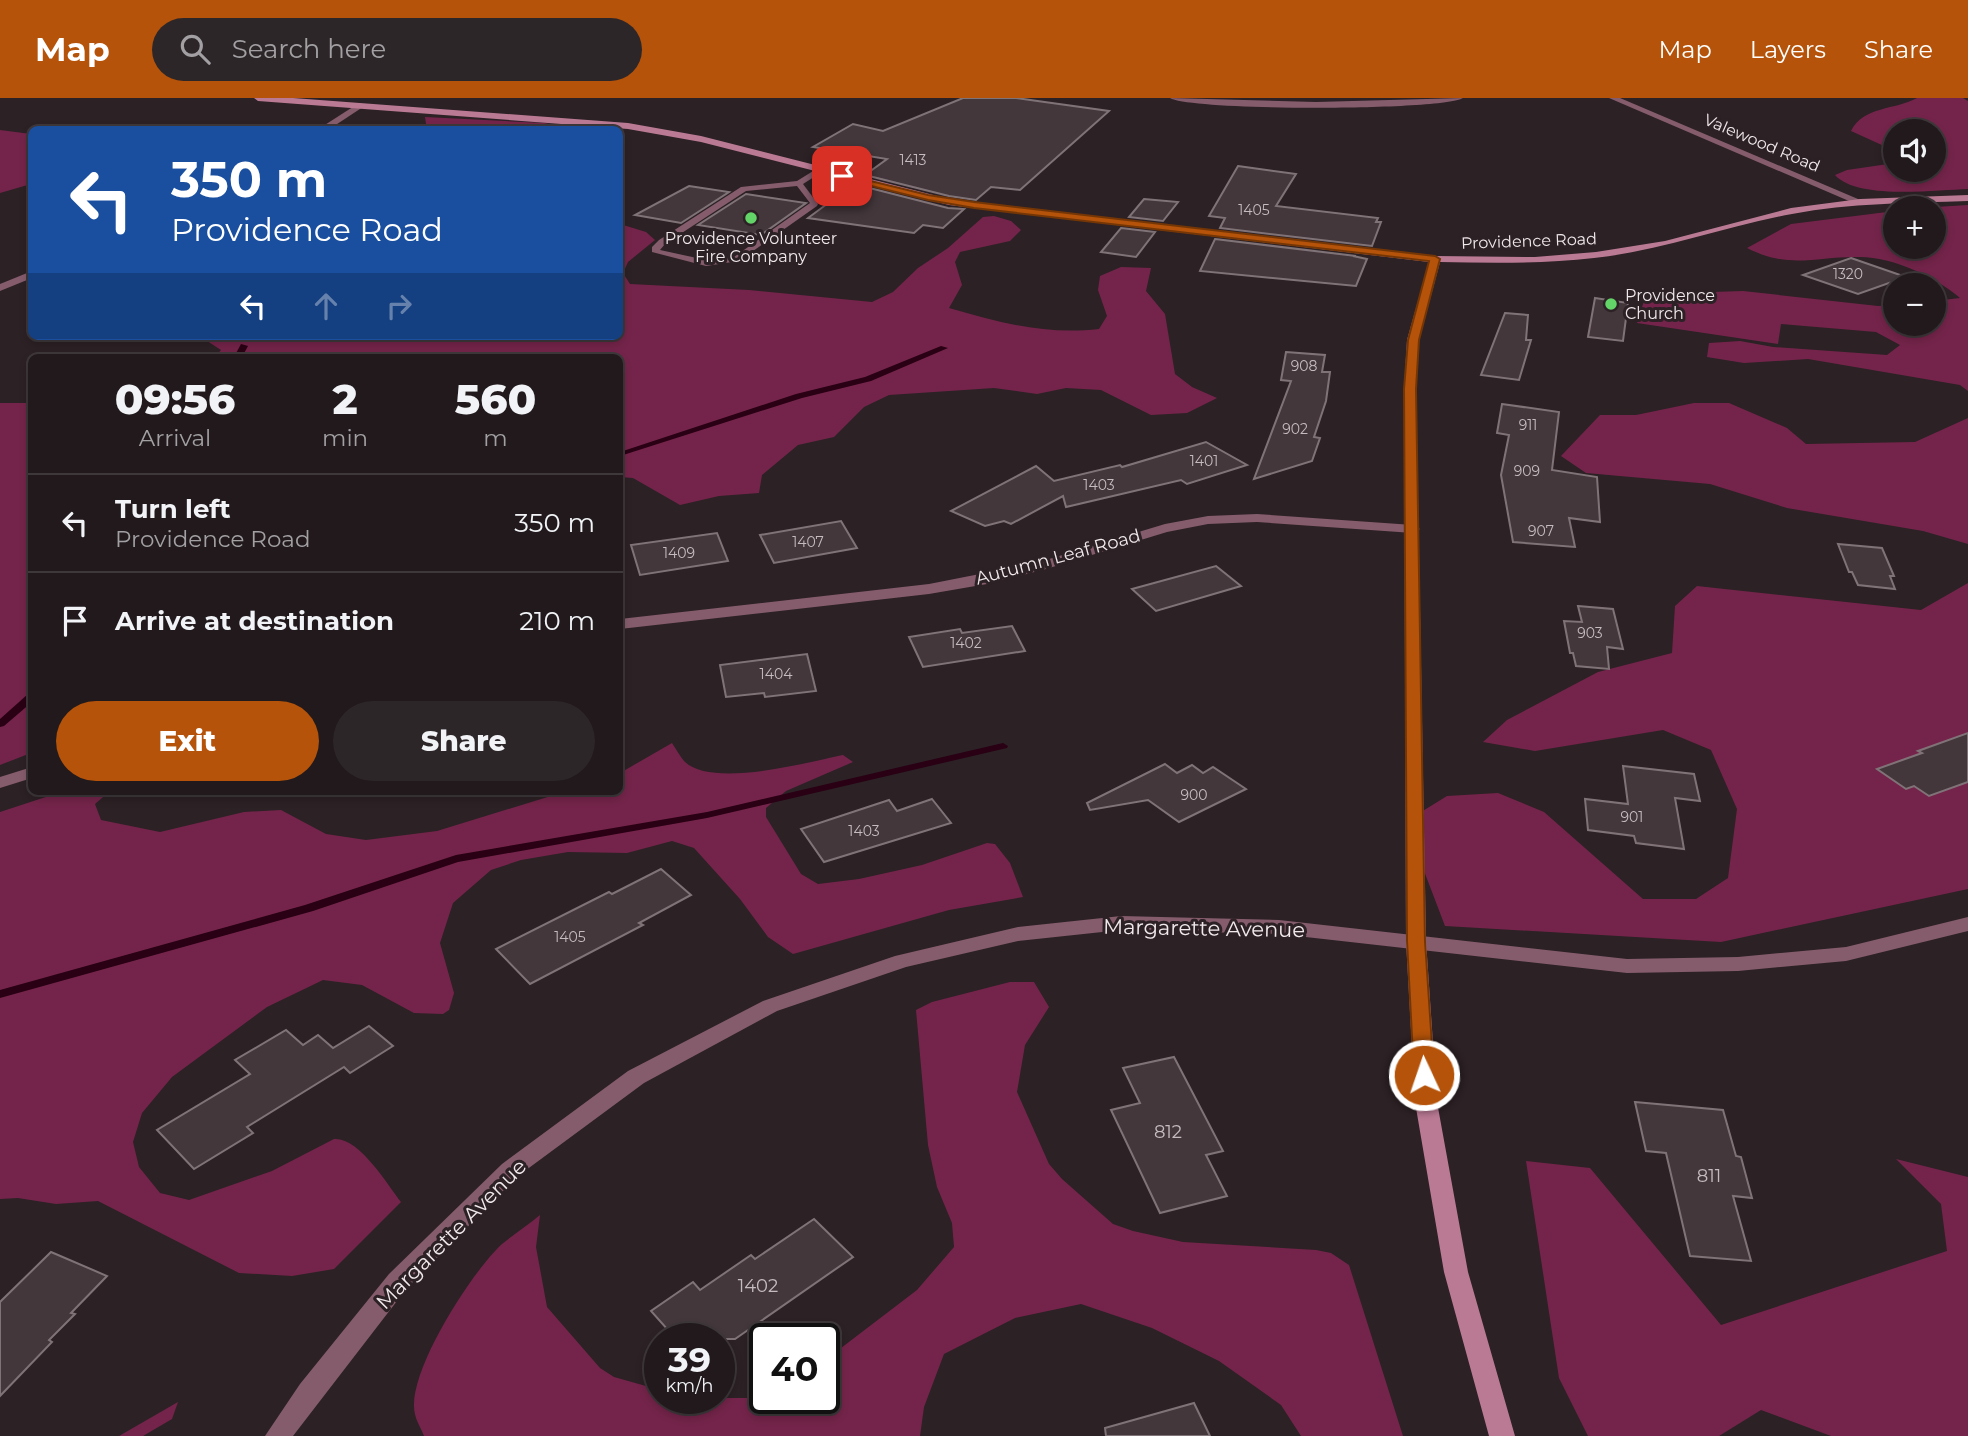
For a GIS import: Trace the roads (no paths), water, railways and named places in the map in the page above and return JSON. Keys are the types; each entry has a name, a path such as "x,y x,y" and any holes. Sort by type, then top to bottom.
{"street":[{"name":"Providence Road","path":"258,98 640,127 701,139 908,193 974,205 1435,259 1535,260 1596,256 1666,244 1781,212 1860,202 1968,198"},
{"path":"1174,98 1222,102 1333,104 1459,98"},
{"name":"Valewood Road","path":"1613,98 1860,202"},
{"path":"328,126 362,105"},
{"path":"1435,259 1413,340 1410,389 1416,941 1426,1102 1456,1272 1502,1436"},
{"path":"0,288 28,276"},
{"name":"Autumn Leaf Road","path":"623,624 929,589 987,579 1041,566 1165,528 1208,520 1258,518 1413,529"},
{"path":"0,783 28,773"},
{"name":"Margarette Avenue","path":"278,1436 309,1392 398,1281 510,1170 636,1077 770,1006 915,958 1018,934 1121,923 1279,927 1627,966 1738,964 1846,954 1968,924"}],"lane":[{"path":"799,183 814,204 736,259 706,263 656,252 656,247 662,242 744,189 799,183 821,170"}],"waterway":[{"path":"240,354 244,346"},
{"path":"623,453 799,396 868,379 944,348"},
{"path":"0,724 28,700"},
{"path":"0,994 309,908 456,859 707,815 1003,746"}],"place":[{"name":"Providence Volunteer Fire Company","path":"751,218"},
{"name":"Providence Church","path":"1611,304"}]}
